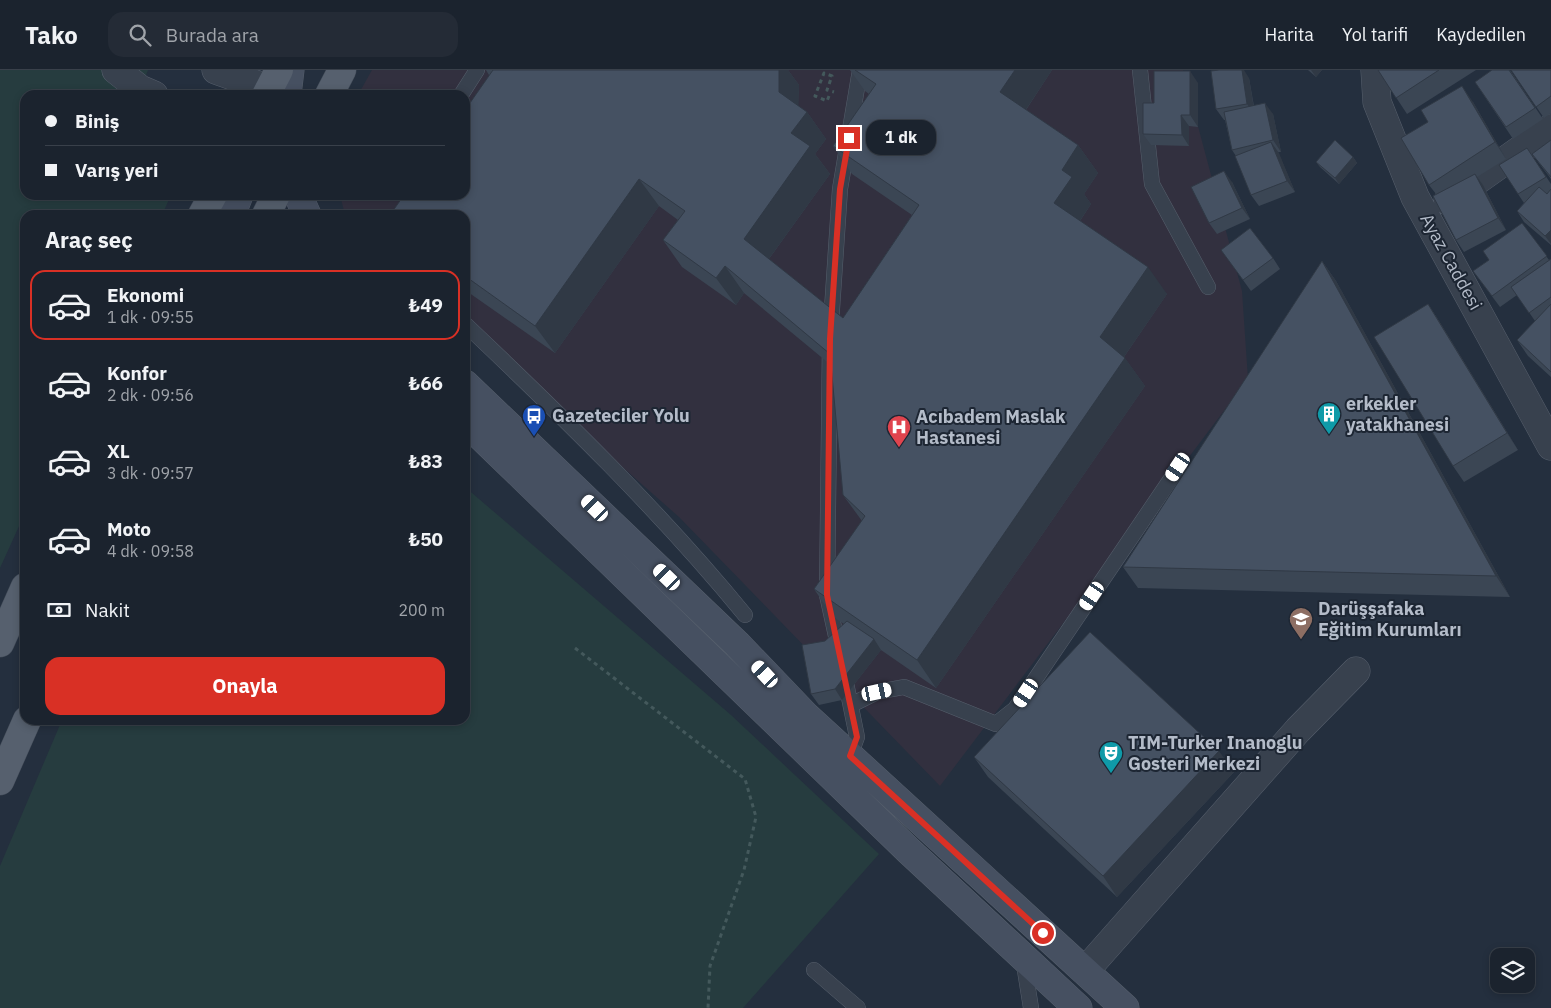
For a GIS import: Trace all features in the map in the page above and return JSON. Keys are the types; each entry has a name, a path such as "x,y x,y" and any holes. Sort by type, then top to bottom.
{"main road":[{"path":"275,87 290,70"},
{"path":"331,90 342,70"},
{"path":"470,389 738,645 806,716 1124,1008"},
{"path":"470,426 909,851 1078,1008"},
{"path":"0,643 20,598"},
{"path":"0,781 26,725"}],"street":[{"path":"116,70 142,90"},
{"path":"216,70 275,87"},
{"name":"Ayaz Caddesi","path":"1375,70 1377,102 1415,197 1548,430"},
{"path":"1426,217 1551,128"},
{"path":"1085,971 1292,737 1356,671"}],"lane":[{"path":"464,90 477,70"},
{"path":"850,756 857,737 827,595 830,339 840,189 860,70"},
{"path":"1140,70 1152,184 1208,287"},
{"path":"470,329 524,380 697,556 745,615"},
{"path":"851,705 877,692 904,687 996,724 1015,709 1178,467"},
{"path":"1023,957 1031,1008"},
{"path":"814,970 858,1008"}],"path":[{"path":"829,96 827,100 815,96 824,72 832,76"},
{"path":"575,648 745,779 756,817 744,870 710,966 708,1008"}],"shaded area":[{"name":"Acıbadem Maslak Hastanesi","path":"372,70 1183,70 1242,291 1248,379 940,786 679,517 470,332 470,210 344,210 341,200 470,200 470,90 361,90"}],"green space":[{"path":"0,70 148,70 140,90 20,90 20,200 169,200 164,210 20,210 20,524 0,568"},
{"path":"470,491 731,715 879,854 743,1008 0,1008 0,866 60,725 470,725"}],"building":[{"path":"493,70 779,70 779,92 807,112 791,133 810,146 744,239 843,318 919,205 833,146 876,84 855,70 1015,70 1000,92 1078,145 1062,170 1072,177 1054,203 1148,267 1100,337 1125,358 917,660 814,589 865,516 843,495 830,354 725,266 716,278 663,240 685,211 639,179 535,326 470,280 470,210 394,210 400,200 470,200 470,103"},
{"path":"1242,70 1247,104 1216,109 1211,71"},
{"path":"1378,70 1439,70 1396,98"},
{"path":"1492,70 1509,70 1535,108 1506,127 1475,82"},
{"path":"1511,70 1551,70 1551,96 1536,107"},
{"path":"1154,71 1190,71 1190,115 1181,115 1182,135 1143,134 1143,103 1154,103"},
{"path":"1462,86 1495,142 1429,185 1401,138 1428,122 1421,110"},
{"path":"1265,103 1273,140 1232,150 1224,112"},
{"path":"1335,140 1353,157 1335,178 1316,162"},
{"path":"1551,140 1551,177 1532,154"},
{"path":"1271,142 1287,181 1251,195 1235,156"},
{"path":"1527,148 1546,177 1518,194 1499,165"},
{"path":"1224,171 1242,208 1209,223 1191,187"},
{"path":"1475,174 1498,218 1456,240 1433,196"},
{"path":"1539,187 1547,194 1551,189 1551,230 1545,236 1517,211"},
{"path":"1522,223 1547,256 1492,296 1473,271 1489,260 1483,251"},
{"path":"1250,228 1273,258 1243,280 1221,250"},
{"path":"1551,259 1551,297 1529,313 1511,287"},
{"name":"erkekler yatakhanesi","path":"1322,261 1496,576 1123,567"},
{"path":"1428,304 1507,433 1453,466 1374,337"},
{"path":"1551,304 1551,372 1517,340"},
{"path":"847,621 874,639 835,689 811,694 802,645 825,641"},
{"name":"TIM-Turker Inanoglu Gosteri Merkezi","path":"1090,632 1219,751 1103,876 974,757"}],"place":[{"name":"erkekler yatakhanesi","path":"1329,435"},
{"name":"Gazeteciler Yolu","path":"534,437"},
{"name":"Acıbadem Maslak Hastanesi","path":"899,448"},
{"name":"Darüşşafaka Eğitim Kurumları","path":"1301,640"},
{"name":"TIM-Turker Inanoglu Gosteri Merkezi","path":"1111,774"}],"route":[{"path":"849,138 840,189 830,339 827,595 857,737 850,756 1043,933"}]}
